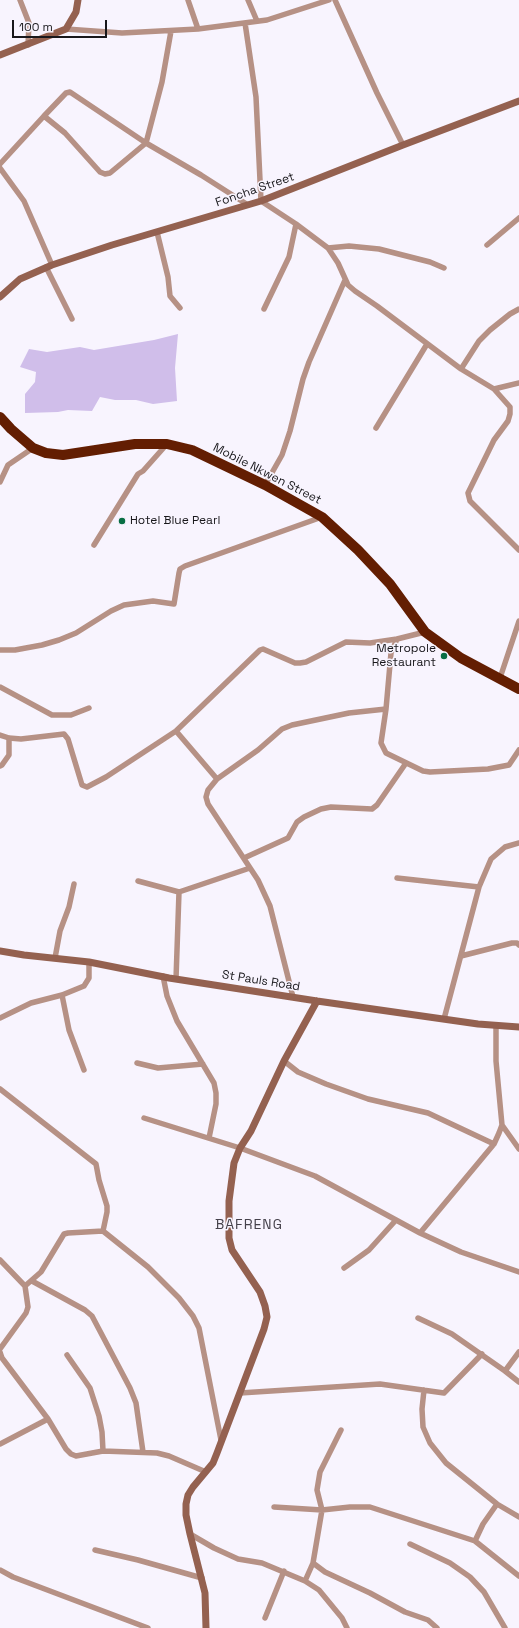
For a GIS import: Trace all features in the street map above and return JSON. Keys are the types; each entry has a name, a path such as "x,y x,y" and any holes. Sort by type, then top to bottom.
{"highway":[{"name":"Mobile Nkwen Street","path":"0,417 11,429 34,448 46,452 63,455 135,444 167,444 192,450 265,485 322,517 358,550 390,584 425,632 461,658 519,688"}],"street":[{"path":"20,0 30,23 28,44"},
{"path":"66,29 76,12 78,0"},
{"path":"188,0 198,29"},
{"path":"248,0 257,21"},
{"path":"0,55 66,29 122,33 198,29 245,23 281,16 330,0"},
{"path":"335,0 377,93 403,145"},
{"path":"245,23 256,97 261,201 296,224 328,248 338,263 345,280 355,291 461,369 494,389 510,407 508,421 494,440 468,494 470,502 519,550"},
{"path":"44,116 65,133 100,172 105,174 110,173 146,143 162,82 172,31"},
{"path":"0,164 66,93 70,92 146,143 201,175 248,205"},
{"name":"Foncha Street","path":"0,297 20,279 50,266 261,201 519,101"},
{"path":"0,168 24,201 72,319"},
{"path":"487,245 519,218"},
{"path":"264,309 289,257 296,224"},
{"path":"157,232 168,277 170,296 180,308"},
{"path":"328,248 349,246 379,249 430,262 444,268"},
{"path":"265,485 282,456 309,362 345,280"},
{"path":"461,369 479,341 490,330 510,314 519,309"},
{"path":"376,428 427,344"},
{"path":"494,389 519,383"},
{"path":"94,545 138,474 143,471 167,444"},
{"path":"0,482 8,465 34,448"},
{"path":"0,650 15,650 59,640 76,633 111,611 124,605 152,601 174,604 180,569 185,566 322,517"},
{"path":"500,678 519,621"},
{"path":"0,735 9,738 21,739 64,734 68,739 82,785 84,787 106,777 176,731 260,650 263,649 295,663 300,663 306,662 346,642 376,642 397,639 425,632"},
{"path":"397,639 391,653 386,709 381,742 386,753 423,771 430,772 488,769 509,765 519,750"},
{"path":"0,687 52,714 71,715 89,708"},
{"path":"293,997 270,906 258,880 208,804 206,797 208,790 217,779 258,750 282,729 292,725 349,714 386,709"},
{"path":"176,731 217,779"},
{"path":"0,766 9,755 9,738"},
{"path":"244,858 288,838 297,822 321,809 331,807 372,809 406,762"},
{"path":"444,1019 462,956 479,887 491,859 505,847 519,843"},
{"path":"138,881 179,892 250,868"},
{"path":"397,878 479,887"},
{"path":"55,958 60,931 74,884"},
{"path":"176,979 179,892"},
{"path":"462,956 512,943 517,943 519,945"},
{"name":"St Pauls Road","path":"0,951 89,962 176,979 317,1001 496,1026 519,1027"},
{"path":"0,1018 31,1003 62,995 84,986 89,978 89,962"},
{"path":"163,976 167,996 175,1016 214,1083 216,1104 209,1138"},
{"path":"62,995 69,1030 84,1070"},
{"path":"206,1628 205,1593 186,1515 188,1495 213,1463 264,1329 267,1317 260,1292 232,1250 229,1238 231,1181 234,1163 240,1148 251,1131 284,1061 317,1001"},
{"path":"420,1233 494,1144 502,1125 496,1061 496,1026"},
{"path":"284,1061 298,1072 326,1084 368,1099 428,1113 494,1144"},
{"path":"137,1063 158,1068 203,1064"},
{"path":"0,1089 96,1164 106,1206 103,1231"},
{"path":"144,1118 240,1148 315,1176 420,1233 461,1252 519,1272"},
{"path":"502,1125 519,1149"},
{"path":"344,1268 369,1250 396,1220"},
{"path":"25,1286 32,1281 47,1265 64,1234 103,1231 148,1267 179,1298 193,1316 199,1328 221,1440"},
{"path":"0,1260 25,1286 28,1307 26,1313 0,1349"},
{"path":"32,1281 85,1310 92,1316 120,1367 136,1403 143,1452"},
{"path":"418,1318 452,1334 482,1354 519,1382"},
{"path":"0,1352 2,1358 48,1419 71,1454 76,1456 103,1451 157,1452 206,1472"},
{"path":"505,1371 519,1352"},
{"path":"240,1393 380,1384 444,1393 482,1354"},
{"path":"67,1355 90,1388 99,1416 103,1451"},
{"path":"424,1390 422,1409 423,1426 430,1443 446,1463 497,1504 519,1517"},
{"path":"0,1444 48,1419"},
{"path":"305,1581 313,1563 322,1510 317,1490 320,1472 342,1430"},
{"path":"475,1540 483,1524 497,1504"},
{"path":"274,1507 322,1510 350,1507 370,1507 475,1540 519,1576"},
{"path":"190,1534 214,1548 238,1559 262,1563 305,1581 319,1590 342,1618 347,1628"},
{"path":"410,1544 450,1563 470,1577 484,1592 505,1628"},
{"path":"95,1550 138,1560 202,1578"},
{"path":"313,1563 325,1572 370,1593 405,1612 428,1620 437,1628"},
{"path":"0,1570 14,1577 148,1628"},
{"path":"265,1618 284,1571"}],"shaded area":[{"path":"178,334 175,368 177,401 153,404 136,400 115,400 100,397 92,411 68,410 58,412 25,413 25,394 35,382 36,372 20,367 29,349 47,352 80,347 94,350 154,340"}],"place":[{"name":"Hotel Blue Pearl","path":"122,521"},
{"name":"Metropole Restaurant","path":"444,656"}],"district":[{"name":"BAFRENG","path":"249,1225"}]}
